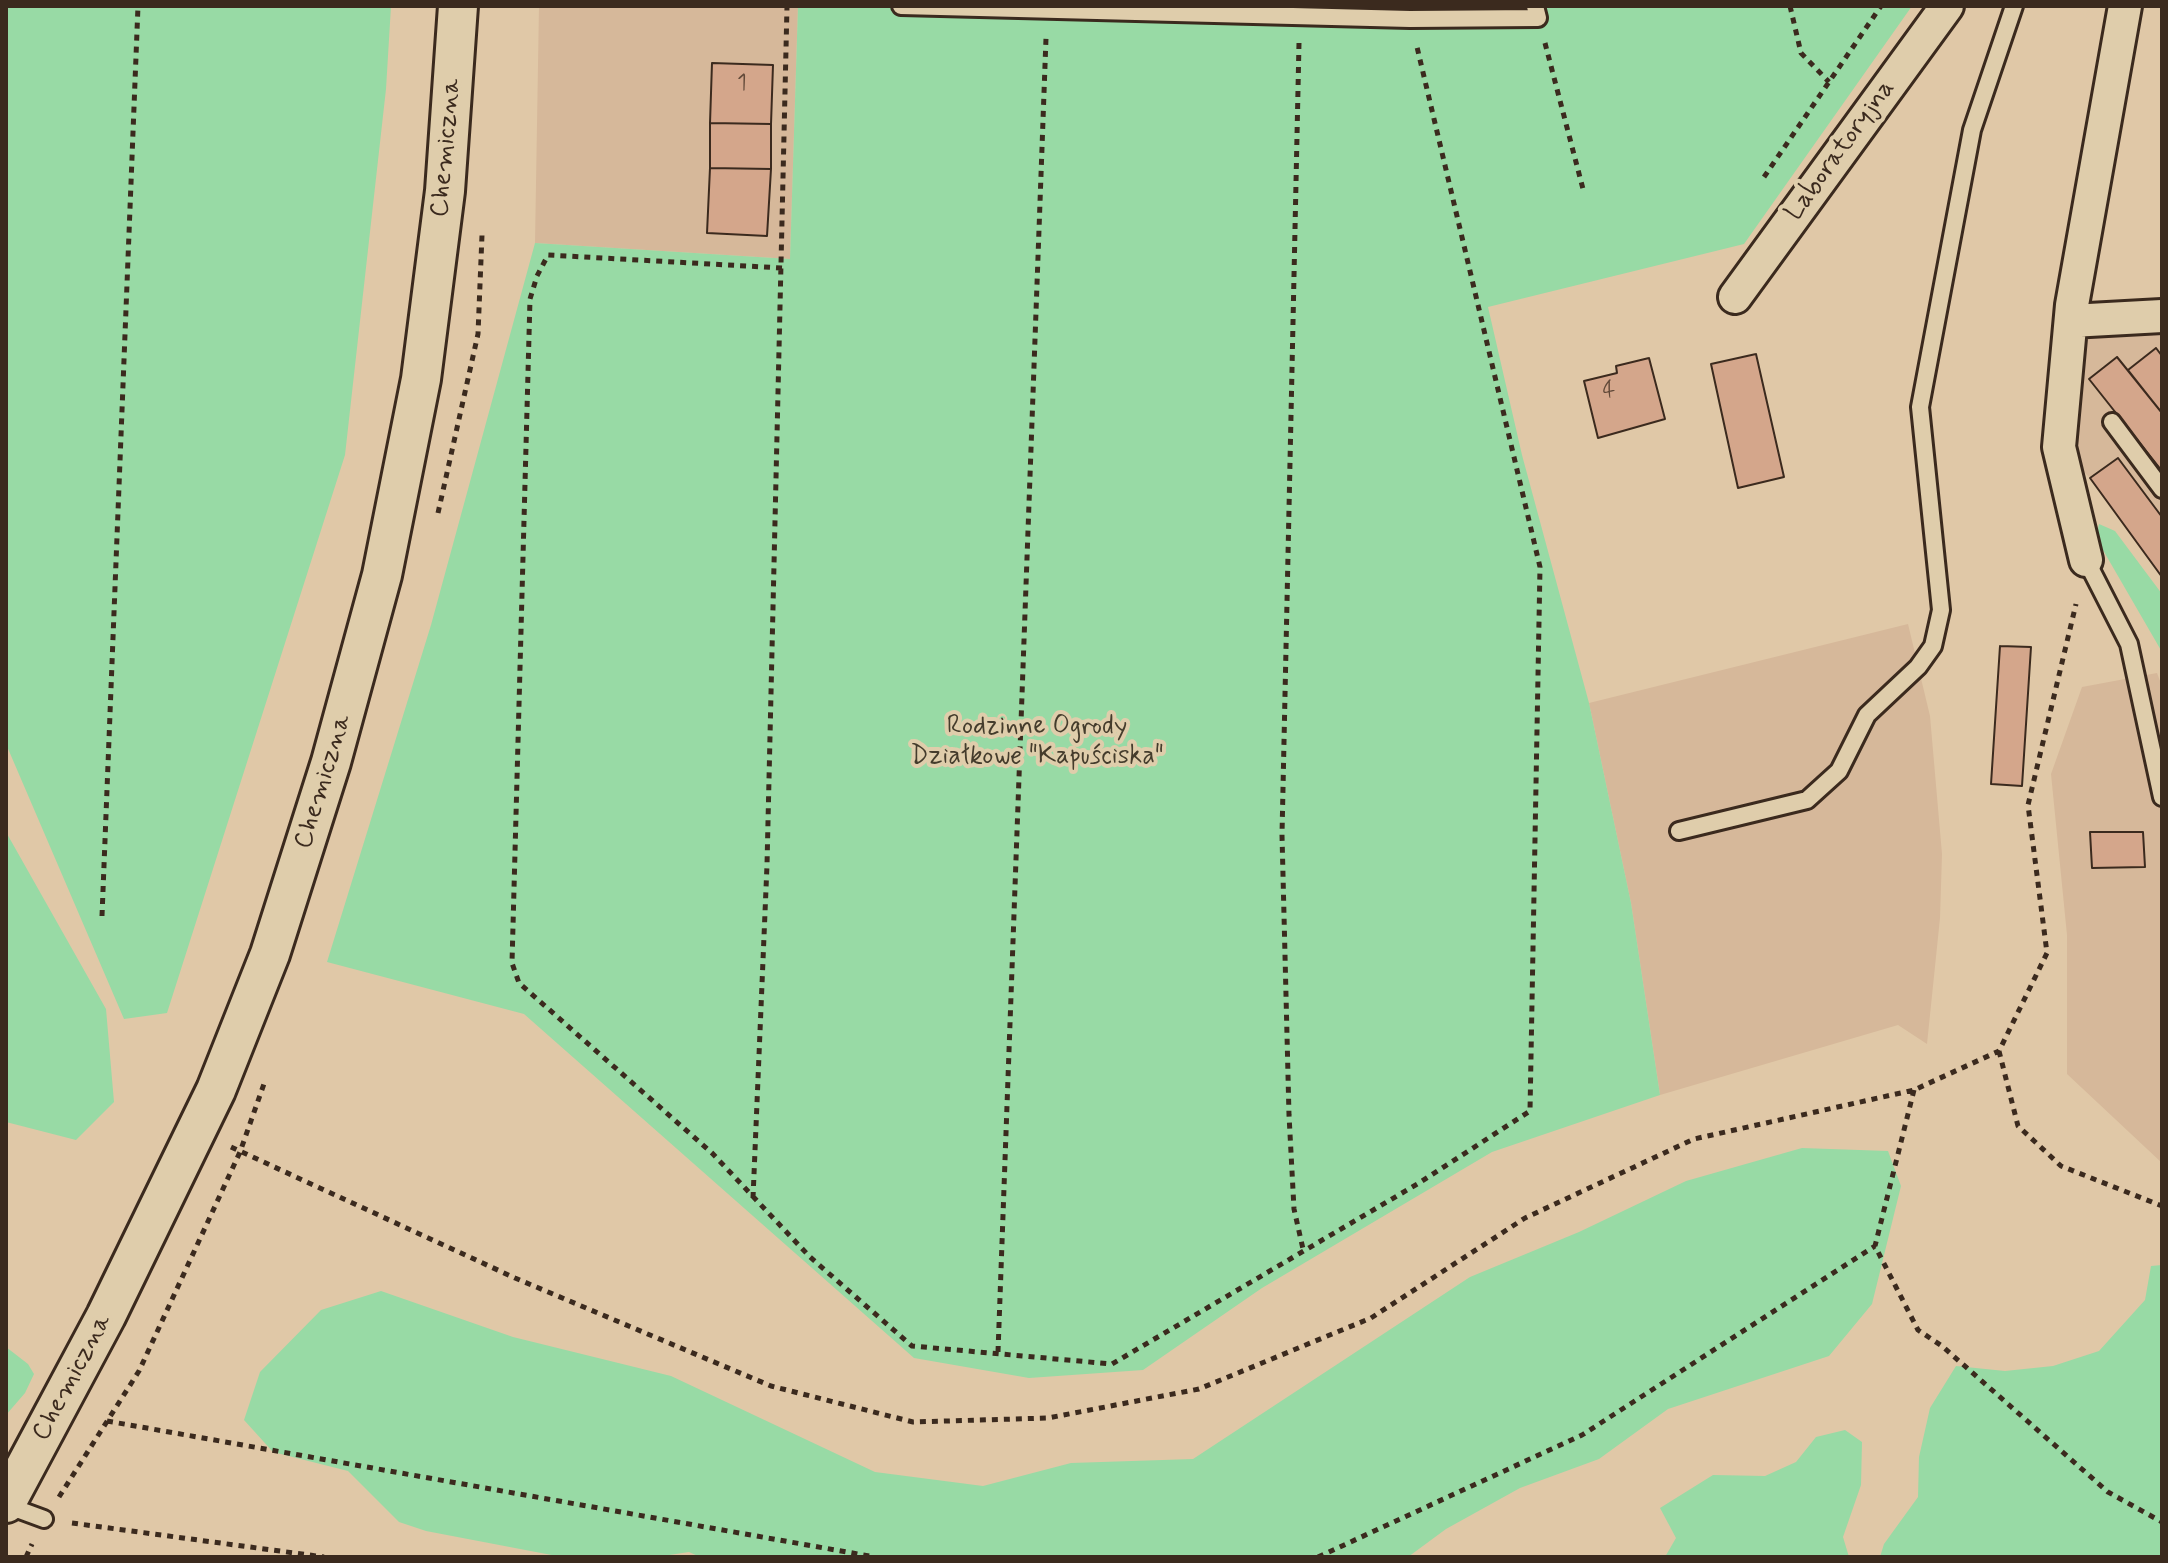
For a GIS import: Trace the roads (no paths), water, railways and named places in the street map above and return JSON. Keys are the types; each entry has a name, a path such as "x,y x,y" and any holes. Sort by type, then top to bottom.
{"street":[{"name":"Chemiczna","path":"6,1504 100,1328 198,1128 270,954 331,762 382,575 421,379 445,191 458,6"},
{"name":"Laboratoryjna","path":"1735,297 1947,6"},
{"path":"2086,560 2059,447 2071,321 2104,105 2125,6"},
{"path":"2071,321 2162,316"}],"lane":[{"path":"901,6 1410,19 1537,12"},
{"path":"1679,831 1807,800 1839,771 1867,715 1918,667 1933,646 1941,610 1920,407 1972,130 2014,6"},
{"path":"2112,422 2162,489"},
{"path":"2086,560 2129,644 2162,797"},
{"path":"6,1504 44,1519"}],"park label":[{"name":"Rodzinne Ogrody Działkowe \"Kapuściska\"","path":"1037,743"}]}
